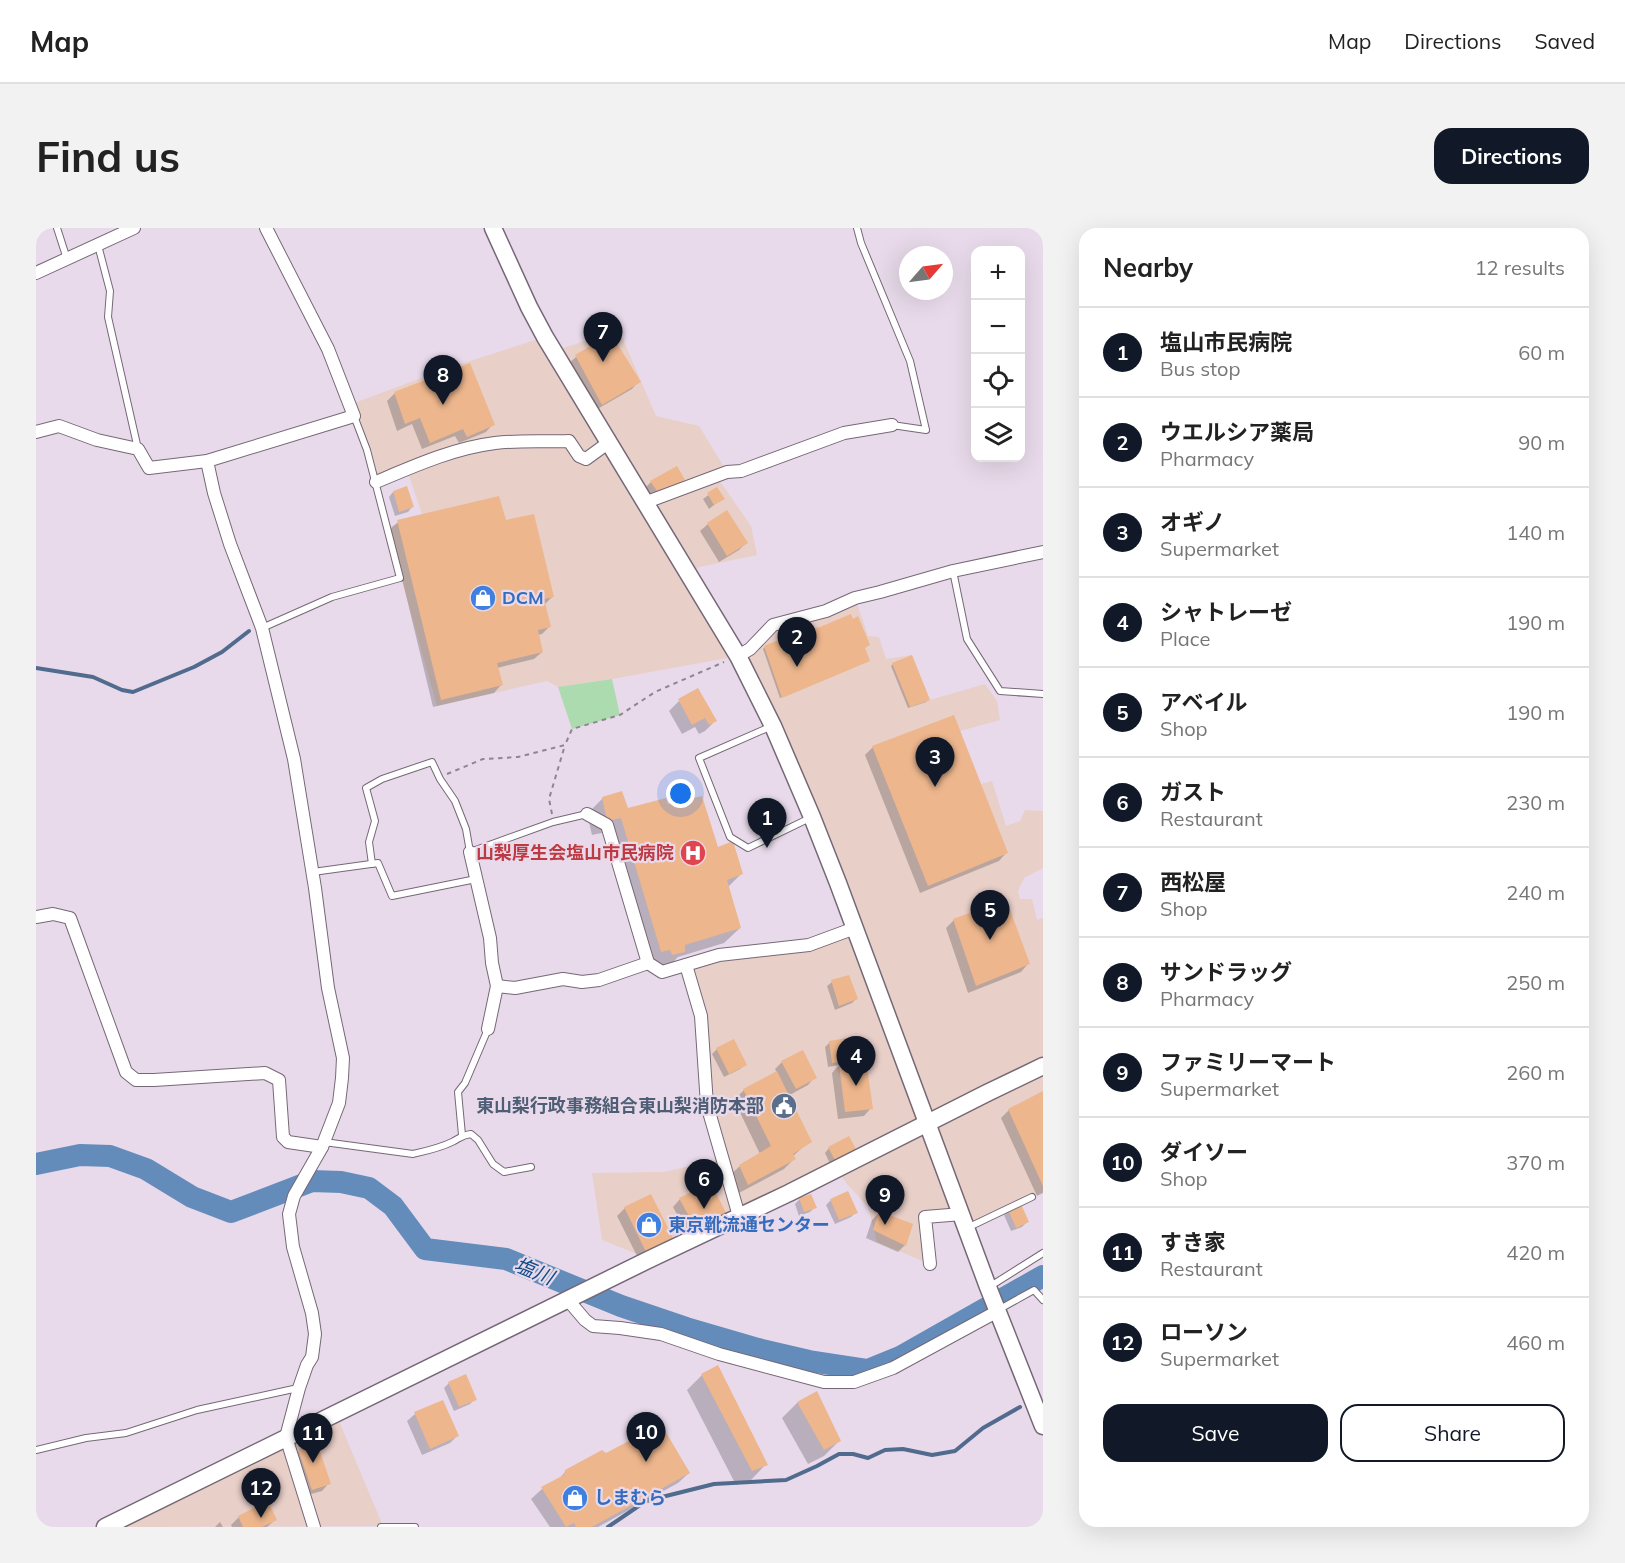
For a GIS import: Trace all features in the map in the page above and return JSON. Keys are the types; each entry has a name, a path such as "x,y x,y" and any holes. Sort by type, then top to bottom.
{"street":[{"path":"36,273 134,228"},
{"path":"36,432 59,426 97,440 138,449 149,468 207,461 354,416 328,349 266,228"},
{"path":"493,228 545,337 738,656 773,726 812,817 855,928 988,1287 1043,1426"},
{"path":"644,502 727,472 741,471 844,433 892,425"},
{"path":"376,482 419,464 465,449 495,443 569,441 579,456 586,459 608,443"},
{"path":"207,461 230,544 262,628 294,759 328,988 343,1058 339,1103 323,1144 294,1196 289,1214 293,1247 312,1313 315,1334 312,1356 299,1388 286,1437 314,1527"},
{"path":"738,656 750,649 773,625 826,610 855,598 952,571 1043,552"},
{"path":"587,814 607,825 648,963 662,972 719,955 809,945 855,928"},
{"path":"470,852 490,938 497,986 488,1029"},
{"path":"36,917 53,915 70,918 126,1072 136,1080 265,1073 279,1080 283,1137 288,1142 323,1144"},
{"path":"497,986 515,988 563,979 600,980 648,963"},
{"path":"686,965 701,1016 707,1105 739,1216"},
{"path":"105,1527 789,1193 1043,1066"},
{"path":"930,1264 925,1217 964,1221"},
{"path":"568,1300 593,1326 661,1334 719,1354 824,1382 854,1382 893,1368 998,1311"}],"lane":[{"path":"57,228 67,259"},
{"path":"857,228 910,362 927,430 892,425"},
{"path":"98,245 110,291 108,317 138,449"},
{"path":"262,628 332,597 400,578 368,450 354,416"},
{"path":"952,571 967,639 1000,690 1043,694"},
{"path":"773,726 699,758 730,837 748,848 812,817"},
{"path":"372,864 369,842 375,821 366,788 382,779 432,762 455,801 466,829 470,852 553,822 587,814"},
{"path":"312,872 378,863 392,896 476,879"},
{"path":"462,1135 458,1092 465,1083 488,1029"},
{"path":"323,1144 412,1154 453,1141 462,1135 471,1134 478,1140 493,1164 504,1172 531,1167"},
{"path":"964,1221 1032,1197"},
{"path":"988,1287 1043,1253"},
{"path":"998,1311 1034,1290 1043,1300"},
{"path":"36,1450 86,1438 126,1433 197,1410 299,1388"},
{"path":"381,1527 415,1527"}],"path":[{"path":"553,822 549,799 572,729 620,715 655,692 738,656"},
{"path":"439,777 483,759 518,757 565,745"}],"shaded area":[{"path":"619,330 656,416 699,426 727,472 717,477 751,526 757,555 699,567 689,576 738,656 558,687 547,681 437,706 387,528 422,514 407,470 376,482 349,405 451,367 545,337 554,351"},
{"path":"855,598 868,636 879,637 886,659 912,655 930,700 985,684 997,701 1000,720 960,731 981,784 992,781 1006,826 1020,821 1025,810 1043,811 1043,868 1024,878 1018,891 1020,899 1032,899 1037,920 1043,918 1043,1192 967,1229 961,1214 926,1217 930,1264 877,1242 868,1207 836,1169 650,1259 602,1240 592,1173 664,1172 720,1159 727,1199 737,1214 707,1105 701,1016 686,965 809,945 854,928 738,656 773,625"},
{"path":"336,1414 383,1526 123,1527"}],"green space":[{"path":"612,679 620,715 572,729 558,687"}],"building":[{"path":"611,334 641,382 602,405 575,355"},
{"path":"470,363 495,425 467,437 463,429 430,443 420,418 405,424 394,392"},
{"path":"677,466 685,480 660,495 650,481"},
{"path":"407,486 414,507 399,512 393,491"},
{"path":"717,487 725,499 714,505 707,493"},
{"name":"DCM","path":"499,496 506,520 534,514 554,597 544,599 551,627 538,630 543,652 497,663 503,685 441,700 397,520"},
{"path":"727,510 748,543 727,556 707,523"},
{"path":"851,614 853,619 858,616 870,645 865,648 870,661 782,698 764,646"},
{"path":"912,655 930,700 910,707 892,663"},
{"path":"698,688 717,721 709,725 705,718 692,725 678,699"},
{"path":"954,715 1008,853 928,886 872,746"},
{"path":"622,791 628,808 666,798 668,804 702,796 718,847 733,841 743,874 727,880 741,928 685,945 685,952 672,955 670,950 661,952 621,818 607,821 602,797"},
{"path":"994,904 997,912 1009,907 1030,964 976,986 953,919"},
{"path":"849,975 858,999 839,1006 831,980"},
{"path":"847,1038 850,1060 832,1063 829,1041"},
{"path":"734,1039 747,1065 729,1074 716,1048"},
{"path":"803,1050 817,1078 796,1089 781,1061"},
{"path":"866,1060 873,1109 845,1112 839,1064"},
{"path":"777,1071 812,1142 793,1154 796,1159 748,1185 739,1165 771,1146 743,1089"},
{"path":"1043,1091 1043,1186 1008,1109"},
{"path":"849,1136 858,1153 837,1164 828,1147"},
{"path":"711,1183 729,1219 699,1235 679,1198"},
{"path":"848,1191 858,1213 839,1220 830,1199"},
{"name":"東京靴流通センター","path":"651,1194 675,1242 648,1256 624,1207"},
{"path":"811,1194 817,1208 804,1212 799,1198"},
{"path":"1021,1204 1029,1222 1016,1228 1008,1209"},
{"path":"879,1211 913,1224 906,1246 873,1230"},
{"path":"718,1365 768,1465 752,1471 701,1374"},
{"path":"466,1374 477,1400 459,1407 448,1382"},
{"path":"817,1391 841,1441 824,1450 797,1402"},
{"path":"443,1400 459,1436 430,1449 414,1412"},
{"path":"661,1424 690,1473 592,1527 576,1527 574,1523 566,1527 541,1487 564,1475 565,1470 602,1450 606,1453"},
{"path":"317,1443 331,1484 312,1490 298,1449"},
{"path":"268,1501 277,1520 262,1527 243,1527 238,1516"}],"waterway":[{"path":"36,668 93,677 122,690 133,692 194,667 222,652 249,631"},
{"name":"塩川","path":"36,1164 80,1155 110,1156 146,1169 192,1197 231,1212 312,1181 341,1182 369,1188 393,1206 425,1249 506,1259 621,1306 686,1328 809,1361 868,1370 900,1357 1043,1276"},
{"path":"608,1527 646,1501 714,1484 786,1480 839,1454 853,1454 868,1458 885,1450 903,1449 932,1455 955,1451 983,1428 1020,1407"}],"place":[{"name":"西松屋","path":"603,362"},
{"name":"サンドラッグ","path":"443,405"},
{"name":"DCM","path":"483,598"},
{"name":"ウエルシア薬局","path":"797,667"},
{"name":"オギノ","path":"935,787"},
{"name":"塩山市民病院","path":"767,848"},
{"name":"山梨厚生会塩山市民病院","path":"693,853"},
{"name":"アベイル","path":"990,940"},
{"name":"シャトレーゼ","path":"856,1086"},
{"name":"東山梨行政事務組合東山梨消防本部","path":"784,1106"},
{"name":"ガスト","path":"704,1209"},
{"name":"東京靴流通センター","path":"649,1225"},
{"name":"ファミリーマート","path":"885,1225"},
{"name":"ダイソー","path":"646,1462"},
{"name":"すき家","path":"313,1463"},
{"name":"しまむら","path":"575,1498"},
{"name":"ローソン","path":"261,1518"}]}
